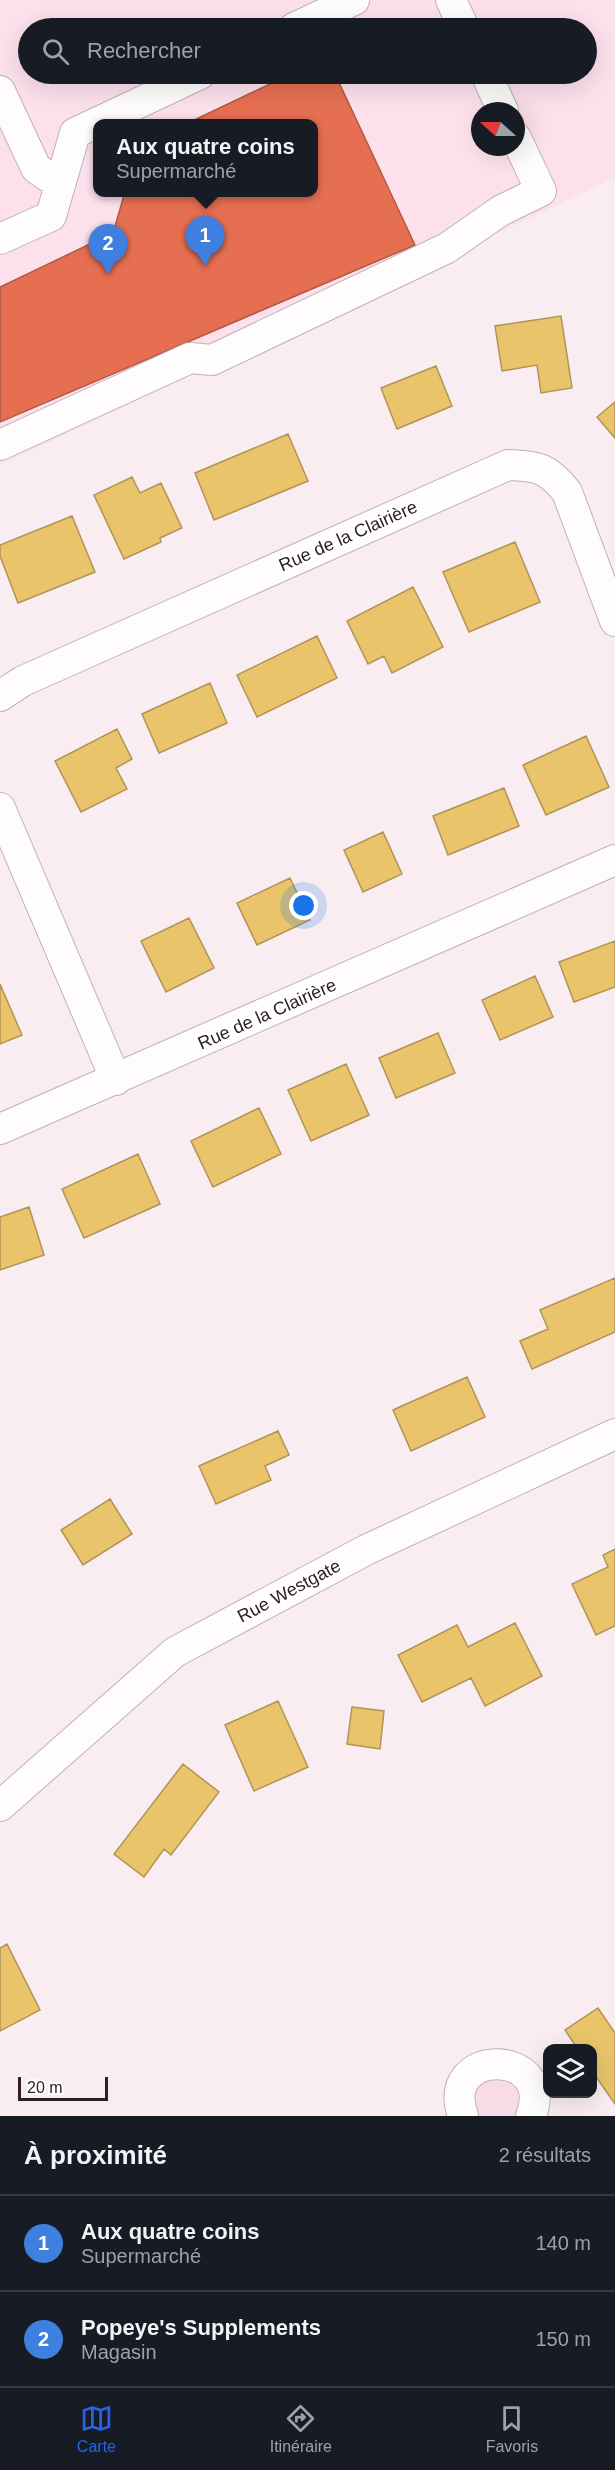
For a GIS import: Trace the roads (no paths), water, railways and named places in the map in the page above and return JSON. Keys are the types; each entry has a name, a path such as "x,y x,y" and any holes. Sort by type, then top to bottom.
{"street":[{"path":"315,18 354,0"},
{"path":"451,0 459,18"},
{"path":"105,119 179,84"},
{"path":"491,84 499,102"},
{"path":"0,91 36,168 47,176 61,180"},
{"path":"0,239 51,216 75,133 93,125"},
{"path":"0,445 190,358 212,360 447,248 500,211 541,191 524,156"},
{"name":"Rue de la Clairière","path":"0,696 23,681 508,465 533,466 553,475 567,492 615,621"},
{"path":"0,808 116,1080"},
{"name":"Rue de la Clairière","path":"0,1129 615,860"},
{"name":"Rue Westgate","path":"0,1806 175,1652 366,1550 615,1434"},
{"path":"463,2116 460,2102 464,2083 477,2068 496,2063 515,2067 529,2080 535,2098 531,2116"}],"place":[{"name":"Aux quatre coins","path":"205,266"},
{"name":"Popeye's Supplements","path":"108,274"}]}
